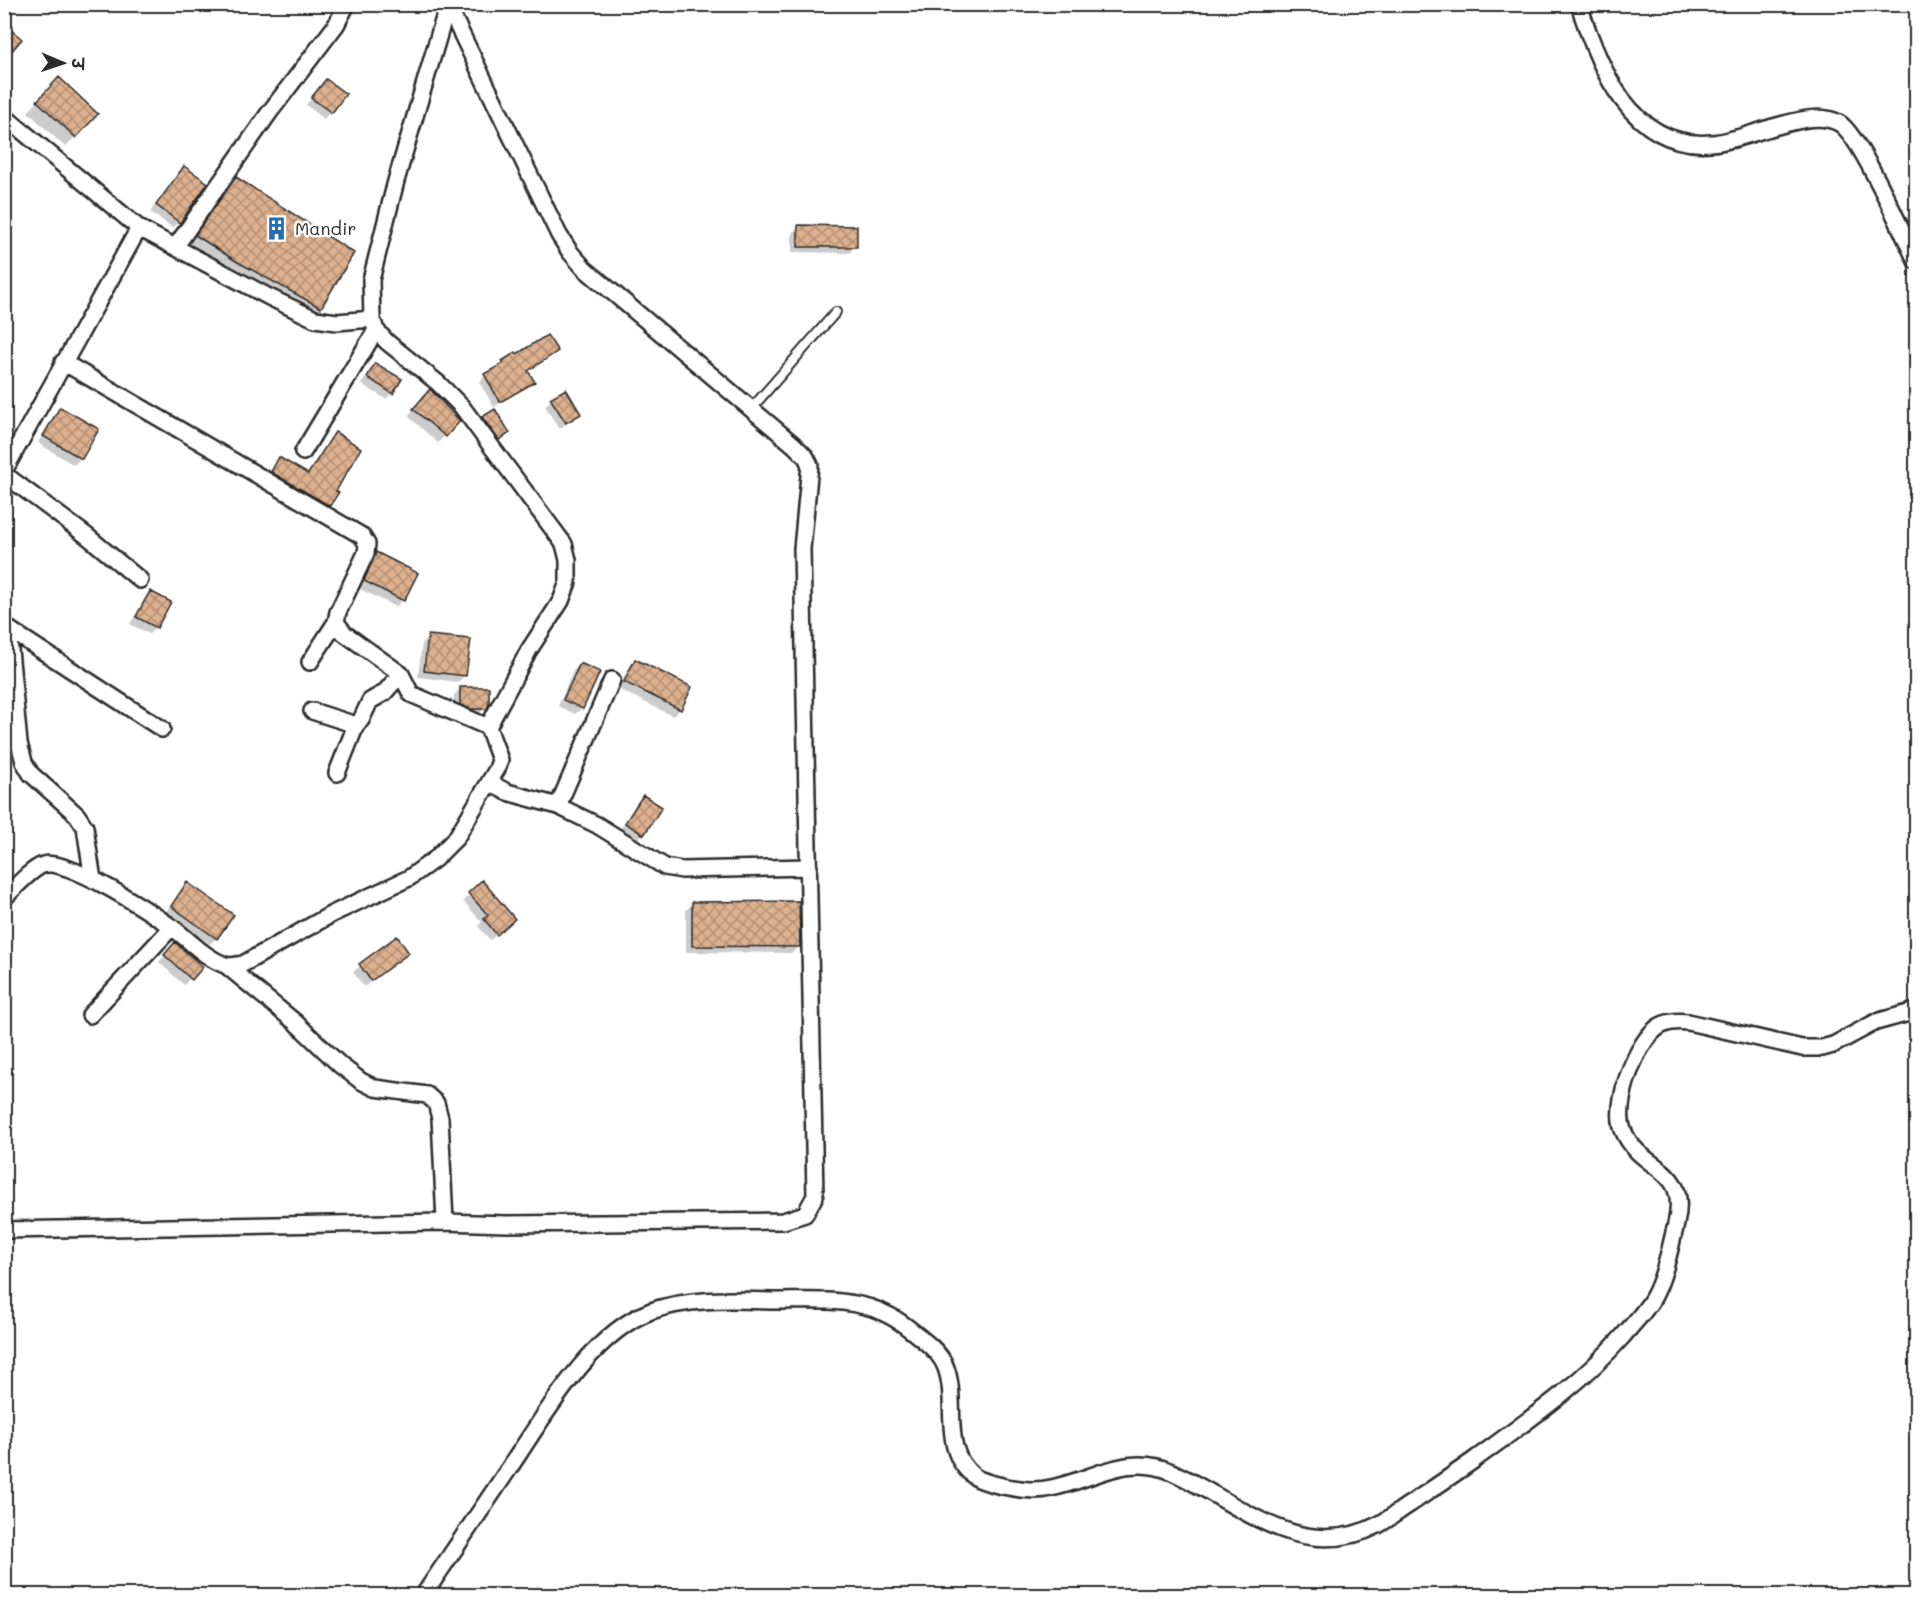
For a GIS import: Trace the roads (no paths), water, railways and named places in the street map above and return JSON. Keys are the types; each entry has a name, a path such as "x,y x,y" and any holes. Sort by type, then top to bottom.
{"street":[{"path":"176,246 269,113 336,25 347,4"},
{"path":"1579,4 1591,42 1620,98 1639,119 1661,134 1689,142 1712,143 1805,118 1838,122 1848,130 1861,151 1917,261"},
{"path":"303,452 374,325 371,280 396,181 448,5"},
{"path":"4,1230 445,1222 506,1224 783,1221 805,1214 815,1196 802,549 810,465 806,457 794,445 585,269 570,252 559,235 448,5"},
{"path":"4,116 139,228 315,319 374,325 387,342 438,383 462,407 564,544 568,560 568,582 561,601 529,650 488,727"},
{"path":"139,228 4,472 140,579"},
{"path":"63,362 362,536 367,544 366,553 338,612 336,622 310,662"},
{"path":"228,967 243,964 332,914 409,878 435,859 456,838 490,783 500,760 488,727 411,694 401,674 344,633 336,622"},
{"path":"6,627 162,729"},
{"path":"6,627 19,743 24,762 31,774 77,815 86,827 93,880"},
{"path":"337,773 356,725 361,720 370,700 384,693 401,674"},
{"path":"558,806 612,680"},
{"path":"312,711 356,725"},
{"path":"490,783 507,792 558,806 597,825 665,867 682,870 809,867"},
{"path":"4,898 43,865 57,864 93,880 172,927 216,961 228,967 295,1022 340,1065 361,1081 375,1088 427,1095 436,1103 440,1118 445,1222"},
{"path":"90,1015 172,927"},
{"path":"423,1596 562,1392 594,1351 613,1333 647,1312 688,1302 710,1300 832,1302 859,1306 890,1316 927,1343 939,1355 947,1370 952,1440 959,1459 976,1478 990,1484 1030,1490 1050,1489 1117,1466 1145,1465 1170,1471 1290,1534 1333,1538 1353,1535 1378,1525 1461,1469 1586,1375 1632,1325 1654,1295 1678,1217 1677,1187 1671,1178 1631,1146 1619,1120 1620,1104 1638,1051 1650,1034 1659,1026 1672,1021 1688,1022 1802,1048 1822,1048 1833,1045 1876,1022 1917,1011"}],"lane":[{"path":"751,410 836,312"}],"place":[{"name":"Mandir","path":"277,228"}]}
